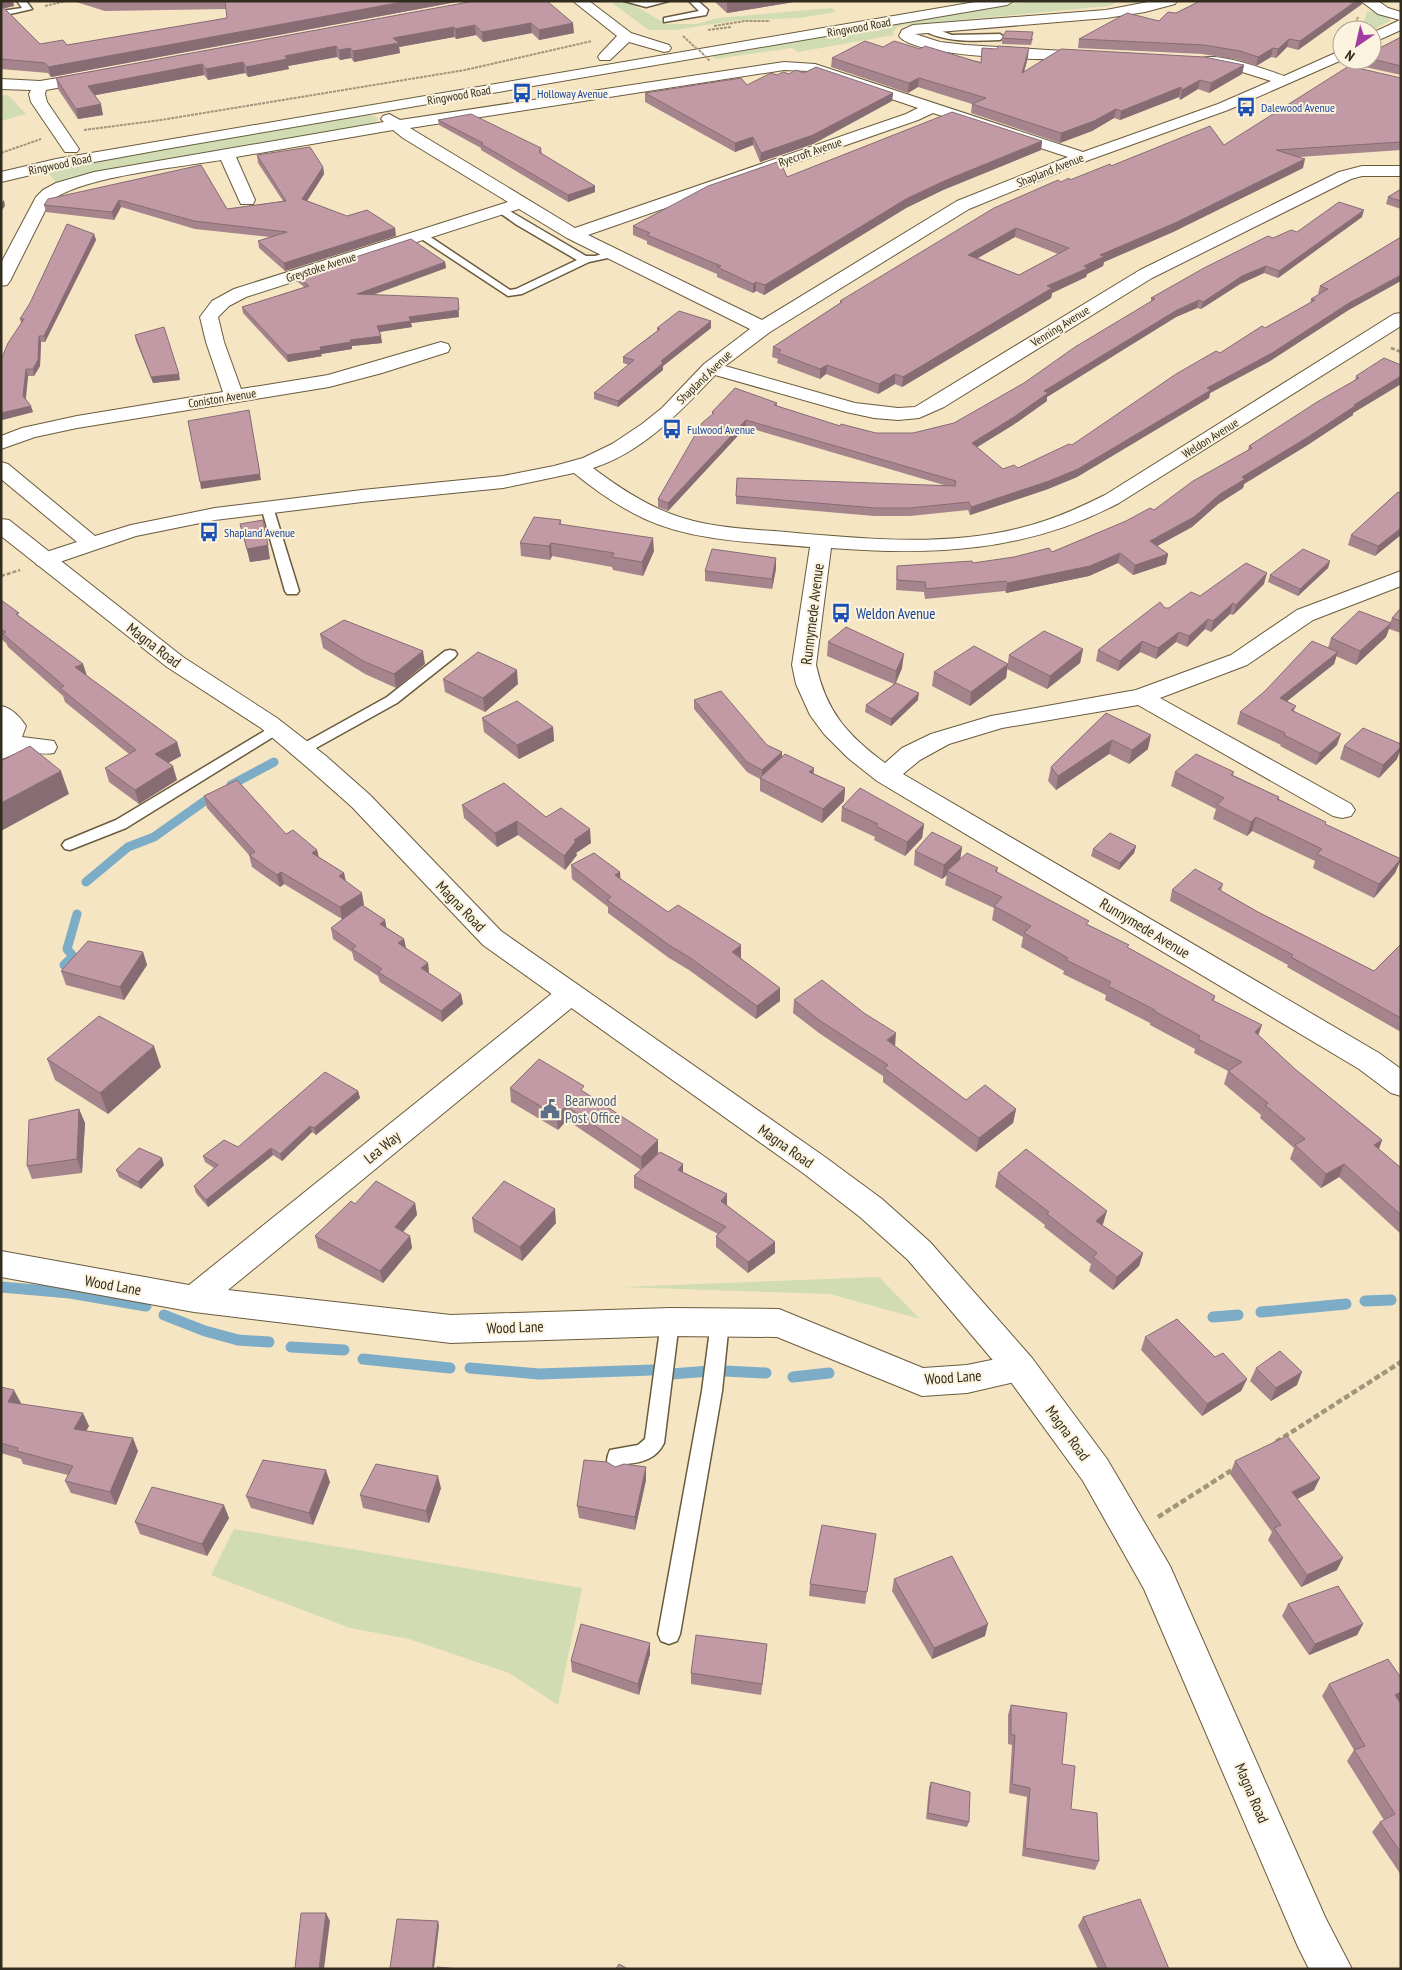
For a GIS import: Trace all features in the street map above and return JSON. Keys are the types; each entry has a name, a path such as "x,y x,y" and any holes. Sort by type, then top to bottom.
{"main road":[{"path":"580,1 625,35 664,48"},
{"name":"Ringwood Road","path":"216,120 664,48 940,1"},
{"name":"Ringwood Road","path":"1,177 114,153 1007,1"},
{"name":"Ringwood Road","path":"1105,56 936,46 919,42 906,36 913,29 1106,14 1140,5 1170,1"},
{"path":"1365,6 1401,16"},
{"path":"1382,34 1401,24"},
{"path":"605,57 625,35"},
{"name":"Shapland Avenue","path":"45,560 161,524 267,507 532,478 578,466 619,448 650,428 669,412 711,368 763,328 963,205 1083,157 1204,114 1285,82 1332,59"},
{"path":"1193,60 1238,66 1285,82"},
{"path":"1324,63 1332,65"},
{"name":"Ringwood Road","path":"1,281 42,201 49,194 76,181 391,121 784,66 810,67 932,107"},
{"path":"1,84 40,86 106,75"},
{"path":"40,86 37,94 39,102 71,149"},
{"path":"391,121 393,108 404,104"},
{"path":"932,107 1083,157"},
{"name":"Ryecroft Avenue","path":"573,234 912,117 932,107"},
{"path":"361,110 381,112 391,121 573,234 763,328"},
{"name":"Ringwood Road","path":"1,166 71,149 187,125"},
{"path":"226,153 240,196"},
{"name":"Venning Avenue","path":"711,368 853,408 898,414 919,412 937,403 1124,287 1180,256 1345,176 1362,171 1401,170"},
{"name":"Greystoke Avenue","path":"234,396 210,329 209,317 224,300 240,293 422,236 520,202"},
{"name":"Weldon Avenue","path":"578,466 618,496 665,520 718,531 821,542 940,544 981,540 1030,531 1084,514 1112,499 1401,318"},
{"name":"Coniston Avenue","path":"1,443 52,426 329,381 441,348"},
{"path":"1,468 92,544"},
{"name":"Magna Road","path":"1,525 175,662 276,729 302,750 362,801 492,938 814,1165 871,1208 919,1251 1020,1368 1095,1470 1158,1578 1312,1933 1332,1969"},
{"name":"Runnymede Avenue","path":"821,542 804,665 806,682 824,720 859,756 886,775 1369,1061 1401,1085"},
{"path":"886,775 912,754 940,739 999,721 1141,697 1239,660 1305,615 1401,578"},
{"path":"1141,697 1342,810"},
{"path":"1,713 14,726 4,749"},
{"path":"4,749 25,744 45,747"},
{"name":"Lea Way","path":"194,1299 570,994"},
{"name":"Wood Lane","path":"1,1264 194,1299 451,1329 670,1322 780,1322 922,1382 967,1379 1020,1368"}],"lane":[{"path":"1,14 28,9 21,1"},
{"path":"628,1 646,4 665,1"},
{"path":"667,20 703,13 704,10 693,1"},
{"path":"925,28 938,36 949,38 1000,37"},
{"path":"501,209 557,245 586,260"},
{"path":"422,236 508,292 518,292 586,260 613,254"},
{"path":"267,507 292,591"},
{"path":"302,750 392,700 450,654"},
{"path":"70,845 121,824 276,729"},
{"path":"616,1469 617,1456 644,1453 654,1443 670,1322"},
{"path":"669,1634 712,1391 720,1322"}],"path":[{"path":"1357,20 1365,6"},
{"path":"707,27 774,20"},
{"path":"1,152 60,134 160,120 465,70 556,48 625,35"},
{"path":"683,36 710,61"},
{"path":"1275,1442 1401,1362"},
{"path":"1132,1534 1241,1464"}],"green space":[{"path":"609,1 627,1 666,24 697,24 718,18 831,8 836,12 799,18 739,20 675,30 649,30"},
{"path":"1031,1 1116,1 1116,3 1109,6 905,25 897,27 893,32 894,35 798,52 792,48 715,59 713,56"},
{"path":"1375,11 1389,17 1390,21 1382,25 1382,20 1364,20 1367,12"},
{"path":"6,95 26,114 1,121 1,96"},
{"path":"367,115 375,116 378,119 376,123 368,126 176,158 57,184 47,171 162,148"},
{"path":"879,1277 920,1319 830,1294 620,1287"},
{"path":"234,1529 582,1588 558,1705 509,1673 409,1639 350,1628 211,1575"}],"building":[{"path":"225,1 408,1 48,67 45,63 1,59 1,7 40,44 63,40 67,45 227,18"},
{"path":"474,1 547,1 573,23 539,30 531,23 482,32 475,25 455,29 454,27 393,38 399,43 353,51 350,48 339,50 336,46 285,56 287,59 246,67 243,62 206,69 202,64 88,86 101,104 76,109 56,78"},
{"path":"1200,1 1356,1 1300,41 1289,39 1278,49 1273,48 1258,57 1240,51 1204,45 1079,39 1127,13 1159,21 1168,12 1176,13"},
{"path":"1006,31 1033,32 1031,40 1002,38"},
{"path":"1401,37 1401,66 1382,61 1382,47"},
{"path":"865,41 883,47 894,41 920,49 925,46 981,63 982,48 997,49 998,46 1029,48 1022,73 1061,49 1204,57 1244,65 1211,83 1200,80 1182,90 1181,87 1121,111 1116,109 1094,121 1061,133 972,104 986,98 919,78 909,83 832,58"},
{"path":"816,67 893,93 813,135 761,153 753,137 735,143 645,93 741,78 747,85 771,73 777,75 783,72 789,74 796,70 804,73"},
{"path":"1343,70 1366,70 1401,78 1401,142 1276,150 1305,159 1175,223 1100,255 1105,256 1084,266 1088,268 1047,286 1052,288 903,377 895,374 879,384 827,365 820,369 778,353 781,350 773,347 842,302 840,301 994,208 1058,180 1061,182 1069,178 1070,180 1110,164 1111,166 1210,126 1224,145","holes":["1016,228 1069,248 1019,275 968,255"]},
{"path":"952,112 1042,141 944,181 906,199 765,285 756,282 753,284 717,267 721,266 647,235 650,233 633,226 708,186 780,161 787,177"},
{"path":"471,114 541,148 539,152 595,186 568,195 481,144 483,143 438,120"},
{"path":"310,147 323,167 302,199 347,216 367,210 395,228 284,263 258,241 287,232 194,221 119,200 112,212 44,205 48,199 201,165 227,209 286,201 257,155"},
{"path":"1401,189 1401,201 1388,197"},
{"path":"1339,202 1364,210 1279,271 1266,266 1242,276 1203,302 1199,300 1177,310 1044,391 1048,393 972,443 1003,469 1014,465 1018,468 1069,444 1072,445 1176,374 1216,351 1220,353 1262,326 1265,328 1315,300 1311,299 1328,289 1320,286 1401,237 1401,275 1349,303 1272,353 1207,388 1211,390 1078,469 1049,481 971,507 969,502 910,508 875,508 736,496 737,478 955,486 956,481 746,420 668,503 658,499 702,423 714,413 712,412 735,388 777,403 774,405 840,426 841,424 876,433 913,433 954,423 1024,383 1075,347 1155,299 1151,298 1204,268 1268,236 1273,238 1291,230 1297,232"},
{"path":"67,224 94,234 44,336 39,336 38,360 33,369 26,369 23,396 31,406 1,413 1,360 8,343 24,319 20,319 30,303"},
{"path":"411,239 445,262 357,294 458,298 459,310 409,317 411,321 377,326 381,336 350,340 351,342 320,347 321,350 287,355 242,307 309,286 297,276"},
{"path":"679,311 711,321 661,361 663,363 618,401 594,393 634,360 623,357 660,329 657,328"},
{"path":"164,327 179,374 151,377 135,335"},
{"path":"1384,358 1401,365 1401,376 1354,405 1308,437 1242,477 1245,479 1220,494 1194,517 1150,541 1168,554 1135,565 1120,553 1090,566 1007,583 1006,581 926,589 925,582 897,580 897,566 972,561 973,563 1014,557 1049,548 1052,552 1126,521 1150,508 1154,510 1193,481 1252,448 1249,446 1317,402 1359,378 1356,376"},
{"path":"249,410 260,474 200,482 188,421"},
{"path":"1398,492 1401,493 1401,528 1378,546 1351,535"},
{"path":"534,517 561,520 559,524 653,538 642,562 612,557 614,553 551,543 549,546 520,543"},
{"path":"263,520 268,545 247,549 240,524"},
{"path":"712,549 776,558 772,579 705,571"},
{"path":"1303,549 1330,561 1300,589 1270,575"},
{"path":"1246,563 1267,573 1236,605 1233,603 1213,621 1208,619 1189,636 1179,632 1158,648 1142,641 1120,661 1098,650 1160,602 1165,608 1169,608 1191,592 1200,596"},
{"path":"1,600 19,613 16,614 83,664 75,667 177,742 155,754 173,766 135,790 105,768 136,750 60,688 64,686 3,634 6,632 1,629"},
{"path":"1401,608 1401,621 1392,618"},
{"path":"1359,611 1391,623 1360,651 1331,638"},
{"path":"344,620 423,651 394,674 363,661 320,634"},
{"path":"846,627 904,654 896,671 828,642"},
{"path":"1044,631 1083,649 1050,676 1009,655"},
{"path":"1312,641 1338,652 1280,698 1296,706 1291,710 1341,734 1320,753 1284,735 1285,733 1240,712 1265,691"},
{"path":"974,646 1008,664 971,692 934,672"},
{"path":"478,652 517,670 483,698 443,679"},
{"path":"896,683 919,693 891,719 866,705"},
{"path":"721,691 767,745 782,752 762,770 747,762 694,700"},
{"path":"517,701 553,727 517,745 482,718"},
{"path":"1106,713 1151,735 1132,750 1112,740 1058,776 1051,767"},
{"path":"1363,728 1401,744 1401,747 1383,765 1344,746"},
{"path":"30,746 61,771 1,803 1,761"},
{"path":"785,754 814,768 809,772 845,788 823,809 760,778"},
{"path":"1196,754 1234,772 1231,775 1279,797 1277,799 1326,822 1325,824 1401,859 1379,884 1317,854 1322,849 1256,817 1251,822 1217,805 1224,798 1175,772"},
{"path":"237,780 286,834 293,830 317,850 312,853 344,873 339,876 362,893 340,907 281,872 277,875 249,855 255,852 204,796"},
{"path":"504,783 546,817 561,808 590,829 574,840 576,841 564,856 517,821 495,833 462,805"},
{"path":"860,788 924,824 907,842 876,826 878,824 842,807"},
{"path":"932,832 962,847 944,865 915,851"},
{"path":"1110,833 1136,846 1120,863 1093,849"},
{"path":"594,853 620,872 615,875 668,912 678,905 741,945 732,952 780,988 757,1006 607,900 611,897 571,865"},
{"path":"967,853 998,868 995,871 1089,921 1086,924 1129,945 1127,947 1215,996 1212,1000 1262,1025 1255,1032 1295,1069 1382,1140 1374,1145 1401,1168 1401,1215 1344,1164 1326,1174 1295,1145 1305,1139 1265,1105 1268,1103 1228,1071 1242,1062 1198,1039 1200,1036 1155,1010 1108,986 1111,982 1066,960 1068,958 1024,933 1031,926 994,906 1002,897 947,871"},
{"path":"1195,869 1223,884 1218,889 1258,912 1374,971 1401,944 1401,1018 1291,957 1293,955 1172,890"},
{"path":"362,905 385,920 380,924 404,939 398,943 428,963 421,968 461,994 441,1011 378,972 382,969 352,949 356,946 331,928"},
{"path":"88,941 143,952 120,987 61,971"},
{"path":"822,980 864,1013 896,1033 887,1040 966,1100 985,1085 1016,1109 979,1138 884,1068 888,1065 819,1020 794,1000"},
{"path":"99,1016 154,1046 100,1093 47,1059"},
{"path":"539,1059 584,1086 581,1090 658,1140 641,1157 566,1106 557,1116 510,1088"},
{"path":"325,1072 358,1091 314,1128 310,1126 280,1154 271,1148 206,1200 194,1186 218,1165 203,1156 224,1140 238,1147"},
{"path":"79,1109 77,1159 27,1166 29,1120"},
{"path":"139,1148 162,1158 138,1182 116,1170"},
{"path":"1026,1149 1107,1211 1096,1221 1143,1253 1117,1277 1093,1257 1097,1253 1047,1214 1049,1212 998,1173"},
{"path":"660,1152 683,1164 678,1170 727,1194 721,1201 775,1242 748,1262 716,1236 726,1227 634,1176"},
{"path":"376,1181 415,1203 395,1227 410,1236 380,1271 315,1236 351,1201 355,1204"},
{"path":"504,1181 555,1209 520,1247 472,1218"},
{"path":"1177,1319 1215,1357 1223,1353 1247,1379 1207,1404 1145,1337"},
{"path":"1280,1351 1302,1372 1276,1388 1256,1368"},
{"path":"1,1387 14,1390 8,1402 83,1413 74,1429 133,1438 110,1492 65,1481 73,1466 17,1451 18,1448 1,1443"},
{"path":"1287,1436 1320,1478 1292,1492 1343,1558 1307,1575 1274,1528 1281,1525 1235,1461"},
{"path":"263,1460 326,1470 309,1513 246,1496"},
{"path":"584,1460 607,1462 615,1467 624,1464 646,1467 635,1517 577,1506"},
{"path":"376,1464 438,1476 426,1511 360,1495"},
{"path":"152,1487 224,1505 202,1544 135,1522"},
{"path":"822,1525 876,1534 867,1592 810,1584"},
{"path":"952,1556 988,1624 934,1648 894,1579"},
{"path":"1338,1586 1363,1624 1315,1644 1288,1604"},
{"path":"581,1624 650,1643 638,1684 571,1661"},
{"path":"696,1635 767,1644 762,1684 691,1673"},
{"path":"1388,1659 1401,1678 1401,1692 1395,1695 1401,1704 1401,1853 1380,1822 1395,1814 1354,1750 1365,1746 1329,1684"},
{"path":"1011,1705 1067,1713 1062,1764 1075,1766 1071,1809 1097,1813 1099,1861 1025,1848 1030,1788 1012,1784 1015,1735 1011,1735"},
{"path":"931,1782 970,1792 969,1822 928,1813"},
{"path":"1140,1899 1169,1969 1107,1969 1083,1917"},
{"path":"301,1913 326,1913 319,1969 287,1969 295,1968"},
{"path":"397,1919 438,1921 432,1969 390,1968"},
{"path":"619,1964 628,1969 616,1969"},
{"path":"437,1967 459,1969 437,1969"}],"waterway":[{"path":"231,785 274,762"},
{"path":"86,882 128,847 154,837 209,798"},
{"path":"64,965 73,956 67,949 77,914"},
{"path":"1,1287 70,1293 146,1306"},
{"path":"1365,1301 1391,1300"},
{"path":"1261,1312 1346,1304"},
{"path":"164,1315 205,1331 238,1340 269,1342"},
{"path":"1213,1317 1238,1315"},
{"path":"291,1347 344,1350"},
{"path":"363,1359 450,1368"},
{"path":"470,1368 539,1374 652,1370"},
{"path":"671,1374 710,1371"},
{"path":"725,1371 766,1373"},
{"path":"793,1377 829,1373"}],"place":[{"name":"Holloway Avenue","path":"522,93"},
{"name":"Dalewood Avenue","path":"1246,107"},
{"name":"Fulwood Avenue","path":"672,429"},
{"name":"Shapland Avenue","path":"209,532"},
{"name":"Weldon Avenue","path":"841,613"},
{"name":"Bearwood Post Office","path":"550,1109"}]}
